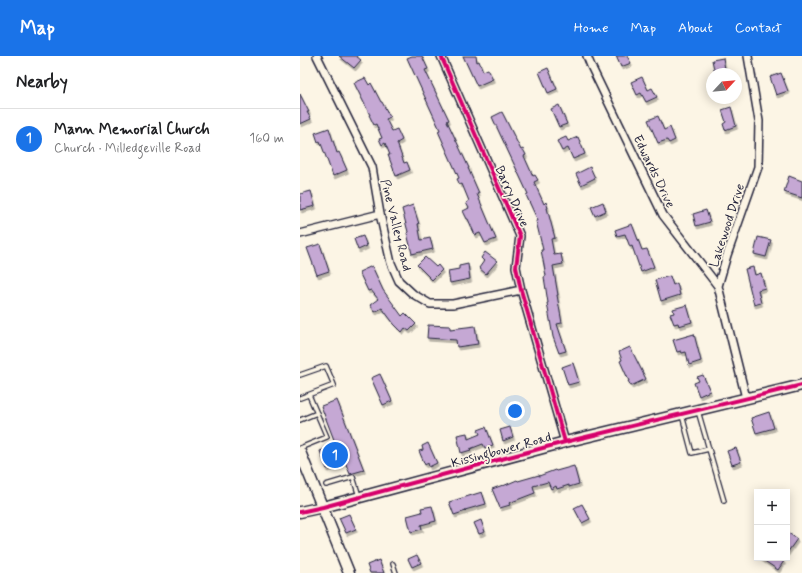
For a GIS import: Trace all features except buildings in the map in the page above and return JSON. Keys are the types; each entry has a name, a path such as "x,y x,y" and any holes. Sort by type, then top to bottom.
{"street":[{"name":"Pine Valley Road","path":"317,56 372,167 380,214 391,263 399,281 413,294 430,304 453,304 521,290"},
{"name":"Barry Drive","path":"441,56 520,236 516,267 521,290 565,442"},
{"name":"Edwards Drive","path":"588,56 591,66 663,215 718,286"},
{"name":"Lakewood Drive","path":"746,398 718,286 727,255 758,167 759,122 748,56"},
{"path":"300,234 380,214"},
{"name":"Kissingbower Road","path":"300,512 565,442 802,385"},
{"path":"300,452 349,573"}],"lane":[{"path":"300,376 326,366 334,385 300,398"},
{"path":"300,448 327,437 309,395"},
{"path":"698,410 724,501"},
{"path":"300,420 317,413"},
{"path":"682,414 692,453 709,449"},
{"path":"326,485 353,477 360,497"},
{"path":"393,564 396,573"}],"cycle path":[{"path":"441,56 520,236 516,267 521,290 565,442"},
{"path":"300,512 565,442 802,385"}],"place":[{"name":"Mann Memorial Church","path":"335,455"}]}
